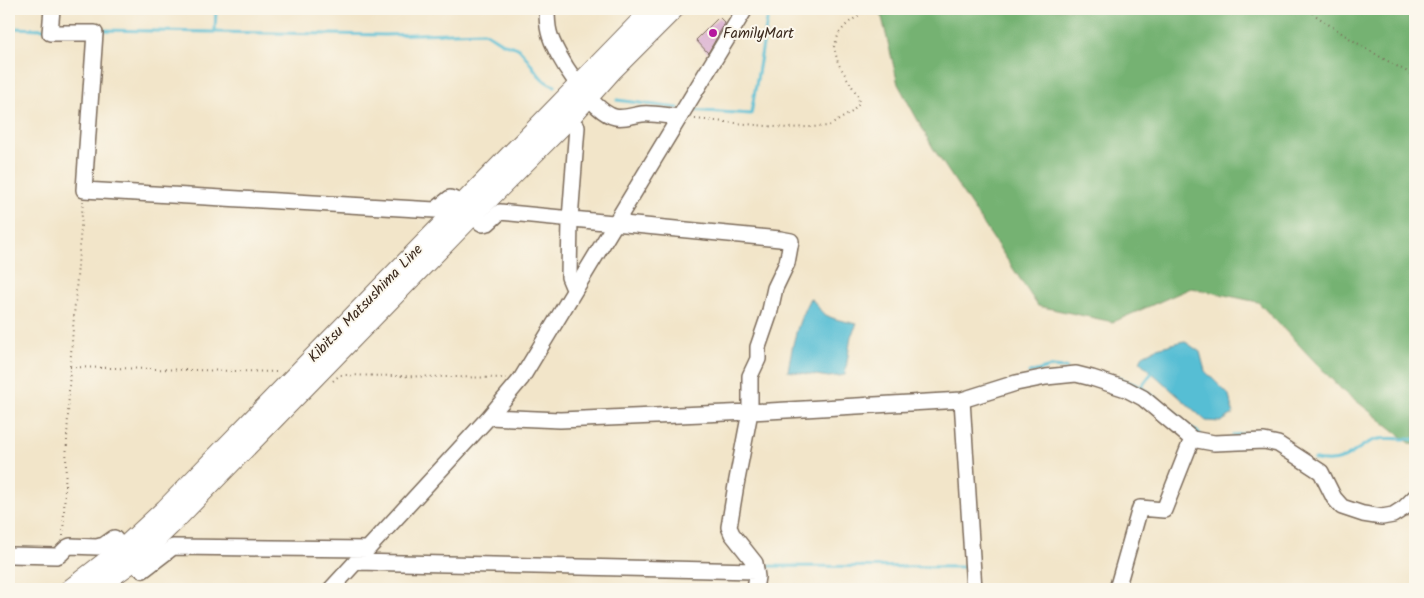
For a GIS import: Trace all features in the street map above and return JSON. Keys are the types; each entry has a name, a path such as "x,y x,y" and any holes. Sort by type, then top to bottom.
{"main road":[{"name":"Kibitsu Matsushima Line","path":"95,589 128,554 165,509 467,210 584,91 652,9"},
{"name":"Kibitsu Matsushima Line","path":"584,91 613,70 674,9"},
{"name":"Kibitsu Matsushima Line","path":"70,589 128,554"}],"street":[{"path":"52,9 50,33 95,33 84,190 435,210 450,198 455,199 483,224 488,223 500,212 570,220 616,222 791,241 787,263 774,288 769,315 758,347 758,359 750,376 750,412 729,527 755,567 757,577 755,589"},
{"path":"547,9 549,32 558,57 599,108 609,115 616,117 683,112"},
{"path":"331,589 489,417 521,378 745,9"},
{"path":"574,288 569,277 570,220 577,127"},
{"path":"489,417 560,420 962,400 1016,383 1076,374 1126,389 1143,398 1192,438 1214,443 1264,441 1278,444 1321,472 1334,498 1342,506 1362,514 1382,517 1393,515 1404,508 1415,497"},
{"path":"962,400 974,589"},
{"path":"1117,589 1140,508 1164,510 1192,438"},
{"path":"9,555 57,556 70,546 98,547 114,538 140,568 145,570 173,546 361,556 755,567"}],"path":[{"path":"683,112 787,128 829,126 852,112 858,105 859,98 838,63 834,47 839,33 848,23 868,9"},
{"path":"1309,9 1335,29 1381,58 1415,76"},
{"path":"65,550 63,540 70,367 84,190"},
{"path":"70,367 277,373 281,370"},
{"path":"333,381 340,375 521,378"}],"green space":[{"path":"880,9 1415,9 1415,445 1341,389 1258,302 1191,288 1113,322 1038,306 933,148 898,84"}],"water":[{"path":"810,298 827,315 835,319 857,324 851,336 845,375 829,377 788,371 796,333"},
{"path":"1184,341 1200,352 1205,371 1229,395 1233,414 1221,422 1206,421 1140,362 1143,355 1157,348"}],"building":[{"name":"FamilyMart","path":"719,17 725,23 708,53 696,40"}],"waterway":[{"path":"215,31 216,9"},
{"path":"689,110 751,114 769,9"},
{"path":"9,28 46,29"},
{"path":"99,30 385,35 484,32 502,43 518,48 539,75 555,86"},
{"path":"617,100 678,108"},
{"path":"1029,373 1051,367 1067,368"},
{"path":"1141,387 1154,370"},
{"path":"1100,373 1141,387 1200,434"},
{"path":"1233,435 1262,432 1269,435"},
{"path":"1314,459 1318,461 1342,459 1366,444 1379,439 1415,439"},
{"path":"759,566 966,567 966,565"}],"place":[{"name":"FamilyMart","path":"713,33"}]}
